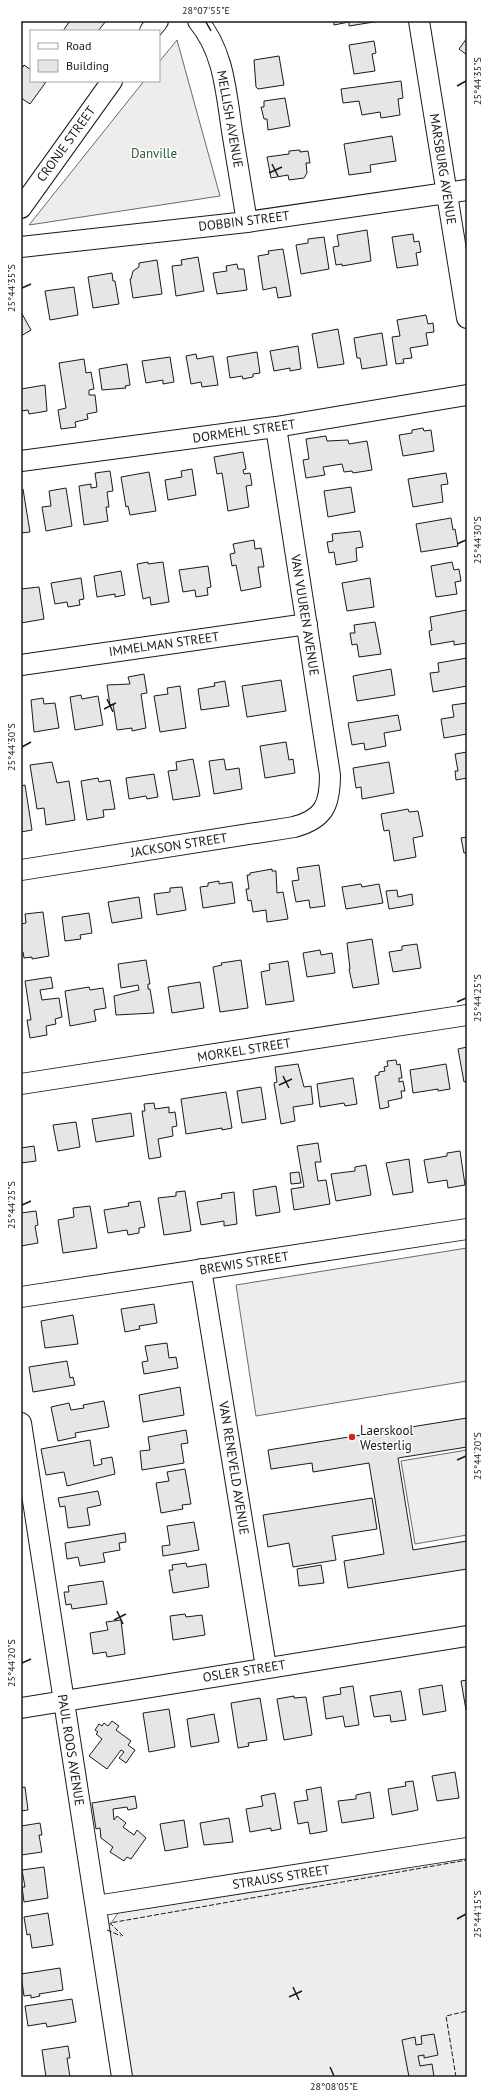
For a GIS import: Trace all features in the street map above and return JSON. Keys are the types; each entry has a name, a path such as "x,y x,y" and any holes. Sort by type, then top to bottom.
{"street":[{"path":"151,30 158,21"},
{"name":"MELLISH AVENUE","path":"198,21 207,32 217,52 224,77 247,222"},
{"name":"MARSBURG AVENUE","path":"419,21 467,318"},
{"name":"CRONJE STREET","path":"21,208 111,82"},
{"name":"DOBBIN STREET","path":"21,247 247,222 467,190"},
{"name":"DORMEHL STREET","path":"21,461 276,427 467,395"},
{"name":"VAN VUUREN AVENUE","path":"276,427 330,775 328,803"},
{"name":"IMMELMAN STREET","path":"21,665 307,624"},
{"name":"JACKSON STREET","path":"21,870 294,827 315,819 328,803"},
{"name":"MORKEL STREET","path":"21,1084 467,1015"},
{"name":"BREWIS STREET","path":"21,1297 467,1229"},
{"name":"VAN RENEVELD AVENUE","path":"201,1269 266,1667"},
{"name":"PAUL ROOS AVENUE","path":"21,1423 122,2077"},
{"name":"OSLER STREET","path":"21,1708 266,1667 467,1636"},
{"name":"STRAUSS STREET","path":"96,1906 467,1848"}],"shaded area":[{"name":"Danville","path":"177,40 220,196 29,225 143,82 160,82 160,61"},
{"path":"467,1248 467,1381 256,1416 236,1285"},
{"path":"467,1450 467,1535 415,1544 401,1461"},
{"path":"467,1857 467,2077 129,2077 107,1929 118,1913"}],"building":[{"path":"67,21 106,21 99,30 64,30 69,22"},
{"path":"334,21 380,21 349,26 349,22 334,25"},
{"path":"467,38 467,55 459,49"},
{"path":"374,41 376,53 372,54 375,71 354,74 349,45"},
{"path":"279,56 284,85 258,89 256,87 254,60"},
{"path":"24,65 30,69 30,82 46,82 30,104 21,98 21,66 23,67"},
{"path":"401,81 403,98 398,99 400,115 381,118 380,112 362,115 359,101 343,103 341,89"},
{"path":"285,98 290,126 268,130 267,119 264,119 261,107 264,107 264,101"},
{"path":"392,136 396,161 370,165 371,172 349,175 344,144"},
{"path":"300,150 300,152 308,151 310,163 306,163 307,173 304,178 289,180 288,175 271,178 267,157 289,154 289,151"},
{"path":"367,230 371,261 342,266 342,264 336,265 333,247 339,246 337,235"},
{"path":"413,234 414,242 419,241 421,252 416,253 418,265 397,268 392,237"},
{"path":"324,237 329,269 301,274 296,245 308,243 308,239"},
{"path":"283,249 291,296 278,298 276,287 263,290 258,256 269,254 268,251"},
{"path":"198,257 204,291 176,296 172,266 182,265 181,260"},
{"path":"157,260 162,294 133,298 130,279 133,271 139,267 139,263"},
{"path":"237,264 238,269 244,269 247,290 217,294 213,273 227,271 226,266"},
{"path":"112,273 119,304 93,308 88,277"},
{"path":"74,287 78,315 50,320 45,291"},
{"path":"21,312 31,330 21,336"},
{"path":"426,315 428,324 433,323 434,332 426,333 428,345 410,348 412,358 403,359 404,363 396,364 392,337 400,336 397,320"},
{"path":"338,329 344,364 318,368 312,334"},
{"path":"382,333 387,365 362,369 360,358 357,358 354,338"},
{"path":"298,346 301,369 290,371 290,368 274,371 270,351"},
{"path":"257,352 260,373 253,374 253,377 243,379 242,376 230,378 227,357"},
{"path":"196,354 197,359 213,356 218,385 202,387 201,382 191,384 186,356"},
{"path":"170,357 174,382 163,384 163,380 146,383 142,361"},
{"path":"84,359 86,373 91,372 94,389 89,390 89,395 95,395 97,412 87,414 88,419 75,422 76,427 61,429 58,410 66,408 59,363"},
{"path":"127,364 130,385 125,386 126,388 102,390 99,369"},
{"path":"45,385 47,411 29,414 28,410 21,411 21,389"},
{"path":"423,428 424,431 431,430 434,451 403,456 399,435 412,433 412,430"},
{"path":"326,436 327,441 348,440 349,444 367,441 372,470 353,473 352,471 344,472 342,464 323,467 325,475 306,478 303,460 309,459 306,439"},
{"path":"243,452 246,469 243,470 244,474 250,473 252,485 246,486 249,507 228,511 222,473 217,474 214,457"},
{"path":"192,469 196,495 168,500 165,480 182,477 181,471"},
{"path":"110,471 113,491 107,492 109,507 106,507 108,521 84,525 79,486 91,484 91,488 97,487 95,473"},
{"path":"149,472 156,511 130,515 128,506 126,507 121,477"},
{"path":"446,473 448,484 441,485 443,502 413,507 408,479"},
{"path":"351,487 355,512 328,517 324,491"},
{"path":"66,488 72,526 46,531 42,507 51,506 49,491"},
{"path":"23,489 30,532 21,533 21,490"},
{"path":"451,518 453,530 455,529 458,546 421,552 416,524"},
{"path":"360,531 363,547 356,548 357,561 336,565 334,552 329,553 327,542 333,541 332,534"},
{"path":"254,540 255,549 261,548 264,567 258,567 261,587 241,591 236,565 232,566 230,554 235,553 233,544"},
{"path":"148,562 148,564 163,562 169,602 151,605 150,597 143,599 137,564"},
{"path":"452,562 454,570 459,569 461,581 455,582 457,594 436,597 431,566"},
{"path":"208,566 211,587 207,588 208,595 196,597 195,590 183,592 179,570"},
{"path":"121,571 125,595 115,597 115,594 97,597 94,576"},
{"path":"81,578 84,599 79,600 80,605 68,607 67,602 55,604 51,583"},
{"path":"370,578 374,607 347,611 342,583"},
{"path":"39,587 44,619 21,623 21,589"},
{"path":"467,610 467,643 454,645 454,641 431,645 429,631 432,630 430,617"},
{"path":"375,622 381,654 359,657 357,644 352,645 350,633 355,633 354,625"},
{"path":"467,658 467,686 433,692 430,673 439,672 438,663"},
{"path":"391,669 395,695 357,701 353,676"},
{"path":"144,674 147,693 141,694 146,728 132,731 132,728 117,730 113,704 110,705 107,685 130,684 128,677"},
{"path":"281,680 286,711 247,717 242,686"},
{"path":"225,681 229,706 201,710 198,689 215,686 214,683"},
{"path":"180,686 186,728 160,732 154,696 168,694 167,688"},
{"path":"81,695 82,699 98,696 103,725 75,730 70,697"},
{"path":"43,698 44,704 55,703 59,728 34,732 31,700"},
{"path":"467,703 467,734 444,738 441,719 454,717 452,705"},
{"path":"398,715 401,730 384,733 386,746 365,750 364,743 352,745 348,723"},
{"path":"286,742 289,760 293,759 295,773 265,778 260,746"},
{"path":"467,752 467,778 456,780 455,771 458,771 455,754"},
{"path":"193,759 200,796 173,800 168,771 177,770 176,762"},
{"path":"224,759 226,770 239,768 242,789 214,794 209,761"},
{"path":"52,762 57,783 69,781 75,820 46,825 44,808 37,809 30,765"},
{"path":"389,762 394,793 362,799 361,787 356,788 353,768"},
{"path":"154,774 158,797 147,799 146,796 129,799 126,778"},
{"path":"98,778 99,782 110,780 115,809 103,810 104,817 87,820 81,781"},
{"path":"25,785 32,830 21,832 21,786"},
{"path":"408,809 409,812 418,811 423,836 413,838 416,857 394,861 389,830 384,831 381,814"},
{"path":"467,837 467,853 464,853 461,838"},
{"path":"319,865 325,906 310,908 309,900 296,902 292,881 299,880 297,868"},
{"path":"272,869 272,871 276,871 277,893 283,892 288,919 267,922 266,910 253,912 251,900 248,901 246,889 249,889 247,875 250,875 250,873"},
{"path":"219,881 219,884 232,882 235,903 203,908 200,887 208,886 208,883"},
{"path":"361,884 362,887 379,884 383,903 346,909 342,887"},
{"path":"182,887 186,910 157,915 154,894 170,892 170,888"},
{"path":"397,890 398,897 412,894 413,905 389,909 386,891"},
{"path":"139,897 142,918 112,923 108,902"},
{"path":"43,912 49,956 32,959 32,957 24,958 23,952 21,952 21,924 26,923 25,914"},
{"path":"89,913 92,933 80,935 81,939 65,941 62,917"},
{"path":"372,939 379,984 353,988 349,969 347,943"},
{"path":"417,944 421,968 393,972 389,952 402,950 402,946"},
{"path":"320,950 321,955 332,953 335,973 307,977 303,953"},
{"path":"146,960 150,984 148,984 148,989 150,989 154,1013 116,1015 114,996 139,990 138,985 121,988 118,964"},
{"path":"241,960 248,1008 220,1012 213,967 222,965 221,963"},
{"path":"288,961 294,1001 266,1005 261,972 270,970 269,964"},
{"path":"51,977 53,988 40,990 42,1000 59,998 62,1017 55,1019 56,1024 46,1026 47,1035 30,1038 27,1020 31,1020 25,981"},
{"path":"200,982 204,1008 172,1013 168,987"},
{"path":"89,987 90,990 103,988 106,1008 94,1010 96,1021 70,1026 65,991"},
{"path":"467,1047 467,1081 464,1082 458,1049"},
{"path":"396,1060 397,1065 400,1064 402,1078 399,1078 399,1082 403,1081 405,1091 401,1091 402,1098 388,1101 389,1107 380,1109 375,1076 379,1075 379,1072 385,1071 384,1067 388,1066 387,1061"},
{"path":"298,1064 304,1087 311,1086 313,1104 293,1107 295,1121 281,1124 274,1083 277,1082 275,1067"},
{"path":"446,1064 450,1089 438,1091 438,1089 413,1093 410,1070"},
{"path":"353,1078 357,1104 345,1106 344,1103 320,1107 317,1084"},
{"path":"261,1087 266,1119 242,1123 237,1091"},
{"path":"226,1092 232,1128 222,1130 222,1128 186,1134 181,1099"},
{"path":"154,1103 155,1109 169,1107 169,1113 175,1112 177,1126 172,1127 173,1136 158,1139 161,1157 149,1159 142,1111 145,1111 144,1104"},
{"path":"131,1113 134,1136 96,1142 92,1119"},
{"path":"76,1122 80,1147 58,1151 53,1125"},
{"path":"318,1143 321,1162 315,1162 318,1181 326,1180 330,1204 294,1210 291,1189 304,1187 297,1146"},
{"path":"34,1146 36,1161 21,1163 21,1148"},
{"path":"460,1151 465,1185 448,1188 447,1180 428,1183 424,1160 447,1156 447,1153"},
{"path":"409,1159 413,1192 393,1195 386,1163"},
{"path":"366,1165 371,1195 336,1201 331,1174 355,1171 355,1167"},
{"path":"299,1172 301,1183 291,1184 290,1173"},
{"path":"276,1186 280,1212 256,1216 253,1190"},
{"path":"185,1191 191,1231 164,1235 158,1198 176,1196 176,1192"},
{"path":"234,1192 237,1224 224,1226 224,1221 201,1225 197,1202 222,1198 221,1194"},
{"path":"140,1201 145,1227 139,1228 139,1233 128,1235 127,1230 108,1233 104,1210 129,1206 128,1203"},
{"path":"90,1206 97,1248 63,1253 58,1220 74,1217 73,1208"},
{"path":"36,1211 38,1225 35,1226 38,1243 21,1246 21,1213"},
{"path":"154,1304 157,1323 139,1326 140,1329 125,1332 121,1309"},
{"path":"73,1315 78,1344 45,1348 41,1321"},
{"path":"167,1343 169,1358 176,1357 178,1368 144,1374 142,1362 148,1361 145,1346"},
{"path":"67,1361 70,1378 73,1377 75,1385 33,1392 29,1367"},
{"path":"180,1387 184,1415 143,1422 139,1395"},
{"path":"104,1401 109,1427 75,1433 76,1437 58,1441 51,1407 69,1403 71,1410 84,1408 83,1405"},
{"path":"467,1418 467,1447 398,1458 413,1550 467,1541 467,1569 348,1588 344,1561 384,1554 369,1463 313,1472 312,1463 271,1469 268,1450"},
{"path":"186,1430 188,1443 181,1444 184,1463 142,1470 140,1451 150,1450 148,1437"},
{"path":"90,1440 94,1466 102,1464 101,1459 112,1457 115,1474 67,1486 64,1472 46,1475 41,1449"},
{"path":"185,1469 191,1504 182,1505 183,1509 161,1513 156,1483 169,1481 167,1472"},
{"path":"98,1491 101,1505 87,1508 90,1525 68,1528 65,1506 60,1507 58,1498"},
{"path":"372,1498 377,1529 332,1536 336,1560 293,1567 289,1543 268,1547 263,1515"},
{"path":"194,1522 199,1550 163,1556 162,1546 170,1545 167,1526"},
{"path":"125,1533 126,1542 119,1543 120,1550 103,1553 105,1562 80,1566 78,1557 67,1559 65,1543"},
{"path":"186,1563 187,1567 206,1564 209,1587 173,1593 169,1570 173,1570 172,1565"},
{"path":"321,1565 324,1583 299,1586 297,1569"},
{"path":"103,1581 107,1604 72,1609 71,1604 66,1605 64,1592 69,1592 68,1586"},
{"path":"185,1614 186,1617 202,1615 205,1635 173,1640 170,1616"},
{"path":"121,1620 125,1654 107,1657 106,1652 93,1654 90,1633 108,1630 106,1622"},
{"path":"467,1680 467,1710 466,1710 461,1681"},
{"path":"442,1685 446,1711 423,1715 419,1689"},
{"path":"353,1686 359,1725 345,1727 343,1716 326,1719 323,1697 341,1694 340,1688"},
{"path":"401,1691 406,1720 391,1722 390,1715 374,1717 370,1696"},
{"path":"294,1696 294,1698 306,1697 312,1735 284,1740 277,1699"},
{"path":"260,1698 267,1740 248,1743 249,1746 238,1748 231,1703"},
{"path":"169,1709 175,1747 149,1752 143,1713"},
{"path":"214,1714 219,1742 191,1747 187,1719"},
{"path":"112,1721 119,1726 116,1730 131,1741 128,1745 135,1750 126,1763 119,1758 124,1752 121,1750 107,1769 89,1756 102,1739 96,1734 98,1732 95,1730 99,1724 102,1726 104,1723 108,1726"},
{"path":"455,1772 459,1798 437,1801 432,1776"},
{"path":"413,1781 418,1810 392,1815 388,1789 406,1786 405,1782"},
{"path":"25,1787 28,1810 21,1811 21,1788"},
{"path":"321,1787 327,1831 310,1834 308,1822 298,1824 294,1802 308,1800 306,1790"},
{"path":"370,1792 374,1818 342,1823 338,1801 356,1799 356,1795"},
{"path":"275,1793 281,1829 271,1831 271,1828 250,1832 246,1809 263,1806 261,1796"},
{"path":"135,1796 137,1808 128,1810 127,1807 113,1809 114,1820 117,1816 126,1823 123,1827 134,1835 137,1830 146,1838 131,1859 127,1857 124,1861 110,1852 113,1847 101,1838 100,1828 96,1829 92,1803"},
{"path":"229,1818 233,1842 204,1845 200,1823"},
{"path":"184,1820 188,1847 165,1851 160,1824"},
{"path":"40,1823 42,1835 39,1835 42,1852 21,1855 21,1826"},
{"path":"44,1867 48,1898 24,1902 22,1887 25,1887 22,1870"},
{"path":"48,1913 53,1945 32,1948 30,1934 27,1935 24,1917"},
{"path":"60,1968 63,1990 39,1994 40,1996 31,1998 31,1995 24,1996 21,1974"},
{"path":"72,1999 76,2022 47,2027 46,2023 28,2026 25,2006"},
{"path":"434,2034 438,2055 424,2058 424,2055 418,2056 420,2066 432,2064 434,2077 409,2077 402,2040 415,2037 416,2045 422,2044 421,2036"},
{"path":"68,2046 70,2058 67,2058 70,2077 46,2077 42,2050"}],"fence":[{"path":"123,1936 110,1923 467,1860"},
{"path":"107,1930 121,1936"},
{"path":"456,2077 446,2016 467,2011"}],"place":[{"name":"Laerskool Westerlig","path":"352,1437"}]}
